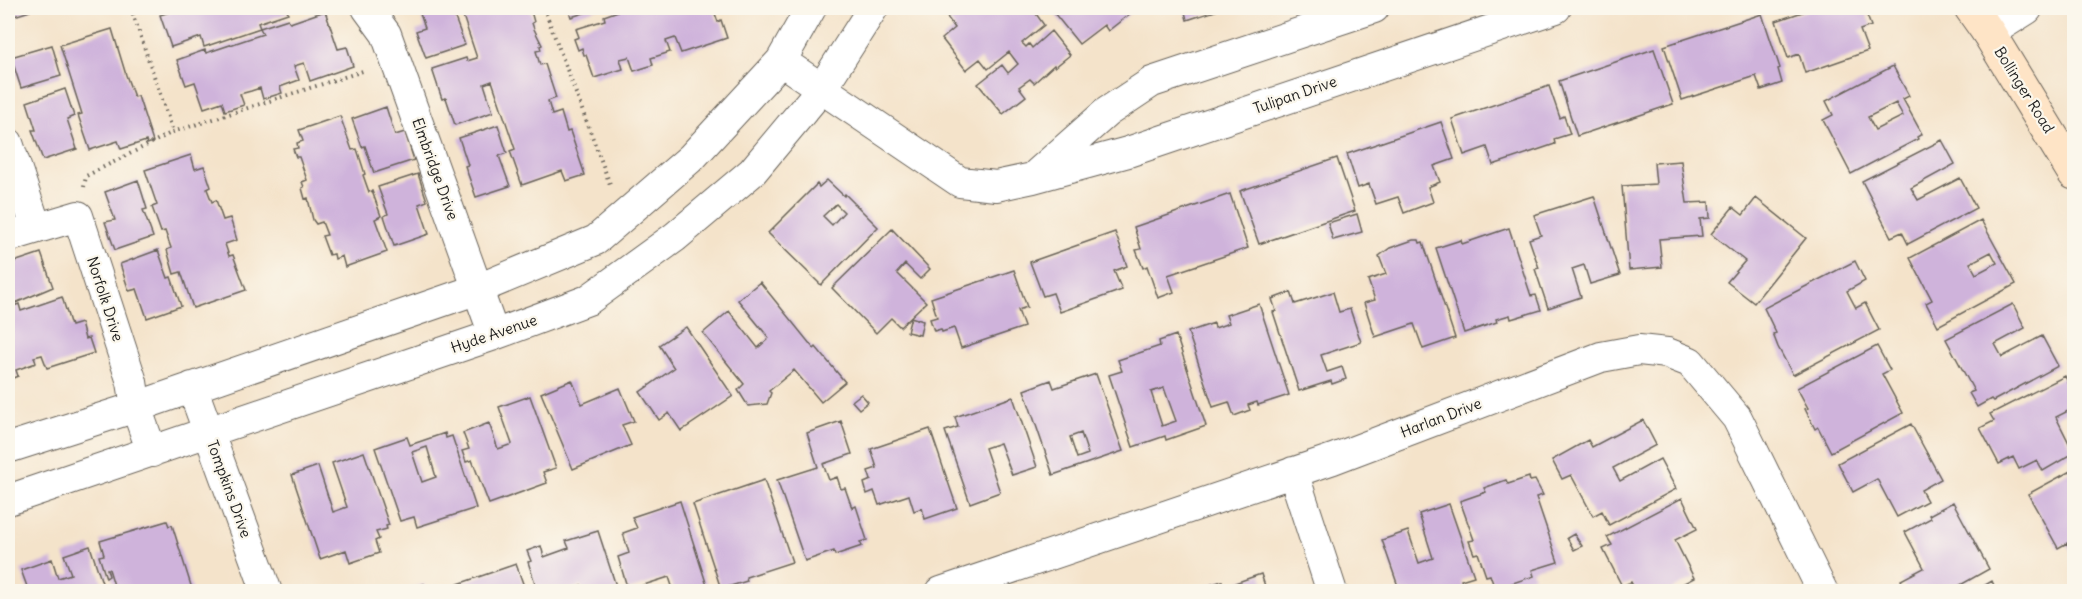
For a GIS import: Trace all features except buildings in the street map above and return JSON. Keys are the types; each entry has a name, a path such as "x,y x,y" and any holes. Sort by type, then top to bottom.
{"main road":[{"name":"Bollinger Road","path":"1980,20 2074,173"}],"street":[{"name":"Elmbridge Drive","path":"367,8 386,34 494,335"},
{"path":"8,448 478,289 596,240 692,157 781,61 811,8"},
{"name":"Hyde Avenue","path":"8,500 494,335 588,300 675,237 752,172 822,88 873,8"},
{"name":"Tulipan Drive","path":"1033,178 1107,112 1152,81 1374,8"},
{"name":"Tulipan Drive","path":"781,61 960,182 996,186 1128,152 1556,8"},
{"path":"1980,20 2026,8"},
{"path":"8,143 36,227"},
{"path":"8,237 78,216"},
{"name":"Norfolk Drive","path":"78,216 132,382 136,406 152,452"},
{"name":"Harlan Drive","path":"941,591 1293,472 1601,357 1639,350 1667,353 1690,362 1737,418 1823,591"},
{"name":"Tompkins Drive","path":"192,387 267,591"},
{"path":"1293,472 1332,591"}],"path":[{"path":"131,8 173,132"},
{"path":"544,8 623,217"},
{"path":"78,216 86,176 173,132 395,61"}]}
